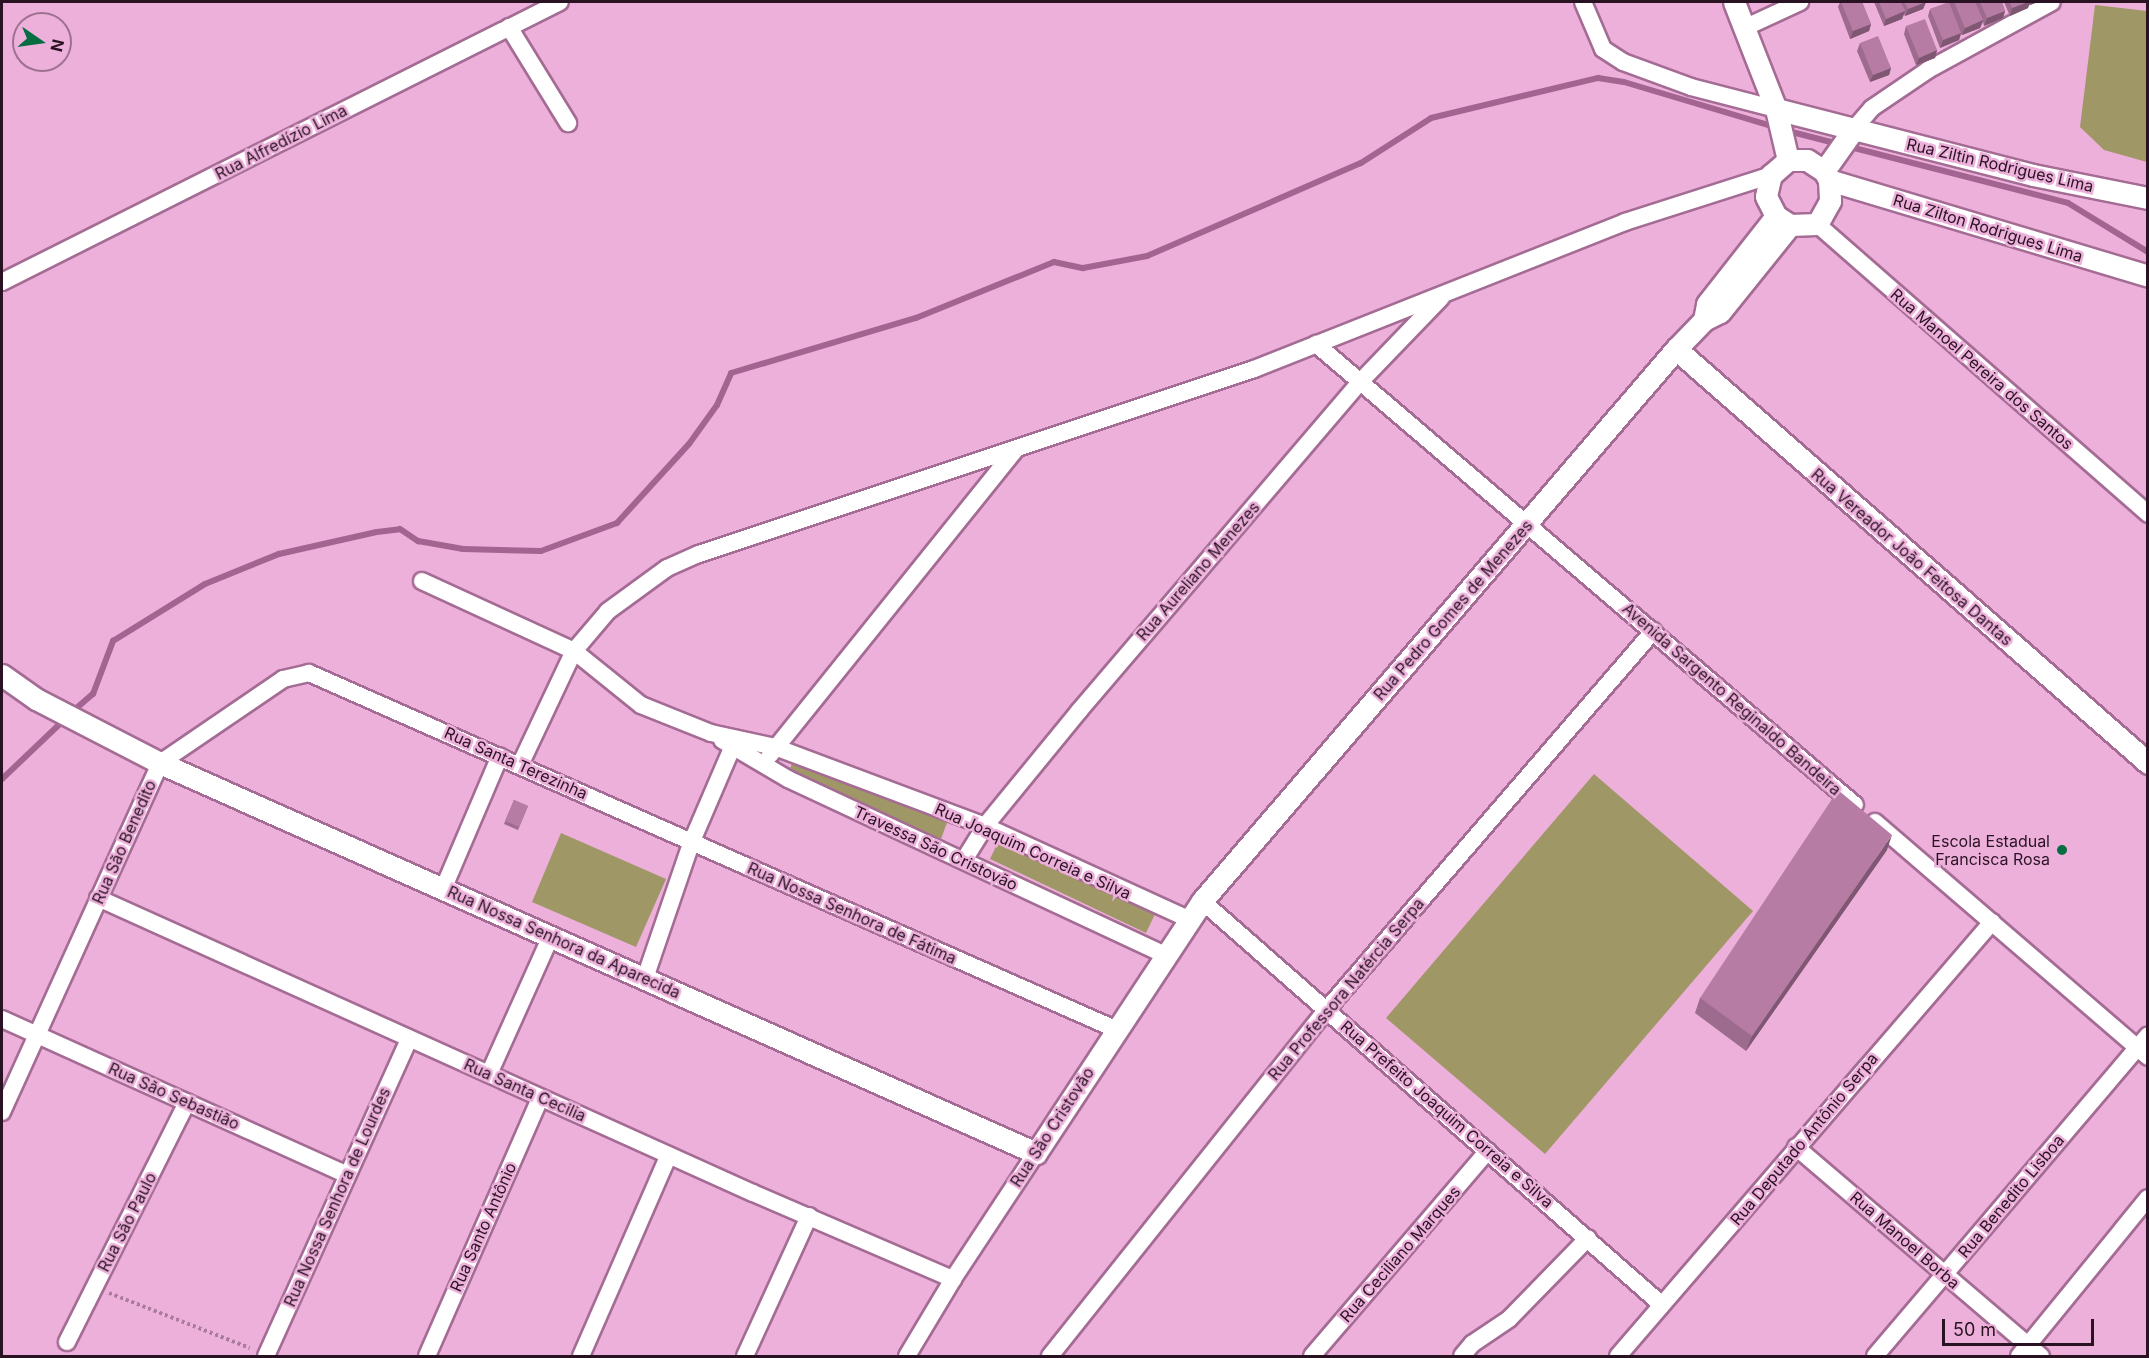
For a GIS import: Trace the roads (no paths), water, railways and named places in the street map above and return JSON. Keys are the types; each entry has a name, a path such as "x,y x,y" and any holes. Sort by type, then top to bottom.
{"street":[{"name":"Rua Alfredízio Lima","path":"2,282 560,2"},
{"path":"1583,2 1603,49 1623,62 1690,87 1782,132 1846,141"},
{"path":"1734,2 1782,132 1766,196 1783,220 1817,224 1830,201 1826,176 1846,141 1872,108 1928,70 2052,2"},
{"path":"1744,28 1800,2"},
{"path":"509,27 568,123"},
{"name":"Rua Zilton Rodrigues Lima","path":"1782,132 1807,160 1826,176 2148,276"},
{"name":"Rua Ziltin Rodrigues Lima","path":"1846,141 2148,198"},
{"path":"520,765 574,651 608,611 668,568 699,554 1254,369 1625,222 1771,175"},
{"name":"Rua Pedro Gomes de Menezes","path":"1202,901 1677,349 1704,320 1720,312 1783,220"},
{"name":"Rua Manoel Pereira dos Santos","path":"1817,224 2148,514"},
{"name":"Rua Aureliano Menezes","path":"963,860 985,826 1361,381 1446,293"},
{"name":"Avenida Sargento Reginaldo Bandeira","path":"1316,344 1992,922 2144,1047"},
{"name":"Rua Vereador João Feitosa Dantas","path":"1677,349 2148,764"},
{"path":"763,766 775,747 1015,450"},
{"name":"Travessa São Cristovão","path":"422,581 574,651 641,705 734,742 775,747"},
{"name":"Rua Professora Natércia Serpa","path":"1050,1356 1328,1008 1653,631"},
{"name":"Rua São Benedito","path":"2,1112 160,764 284,679 309,673 340,683"},
{"name":"Rua Nossa Senhora da Aparecida","path":"2,675 36,699 160,764 444,887 1036,1153"},
{"name":"Rua Santa Terezinha","path":"340,683 692,841"},
{"path":"645,978 692,841 734,742"},
{"name":"Travessa São Cristovão","path":"734,742 763,766 1164,954"},
{"name":"Rua Joaquim Correia e Silva","path":"775,747 985,826 1188,919"},
{"path":"444,887 500,756"},
{"name":"Rua Nossa Senhora de Fátima","path":"692,841 1115,1029"},
{"name":"Rua Santa Cecilia","path":"98,898 409,1040 953,1279"},
{"name":"Rua São Cristovão","path":"908,1356 953,1279 1164,954 1202,901"},
{"name":"Rua Prefeito Joaquim Correia e Silva","path":"1202,901 1328,1008 1662,1305"},
{"name":"Rua Deputado Antônio Serpa","path":"1618,1356 1992,922"},
{"path":"489,1074 551,936"},
{"name":"Rua São Sebastião","path":"2,1019 346,1174"},
{"name":"Rua Nossa Senhora de Lourdes","path":"266,1356 346,1174 409,1040"},
{"name":"Rua Benedito Lisboa","path":"1875,1356 2144,1047"},
{"name":"Rua Santo Antônio","path":"427,1356 540,1098"},
{"name":"Rua São Paulo","path":"67,1342 187,1102"},
{"name":"Rua Manoel Borba","path":"1797,1148 1945,1274 2029,1353"},
{"name":"Rua Ceciliano Marques","path":"1312,1356 1488,1151"},
{"path":"581,1356 669,1155"},
{"path":"2029,1353 2148,1198"},
{"path":"745,1356 809,1216"},
{"path":"1462,1356 1472,1344 1509,1319 1588,1238"}],"waterway":[{"path":"72,712 93,694 113,641 205,584 279,554 377,532 400,529 418,541 463,549 541,551 617,523 689,444 717,405 731,373 916,318 1054,262 1083,268 1147,256 1361,163 1431,118 1598,78 1624,82 1775,127"},
{"path":"1784,130 2068,203 2148,252"},
{"path":"2,779 65,719"}],"place":[{"name":"Escola Estadual Francisca Rosa","path":"2062,850"}]}
